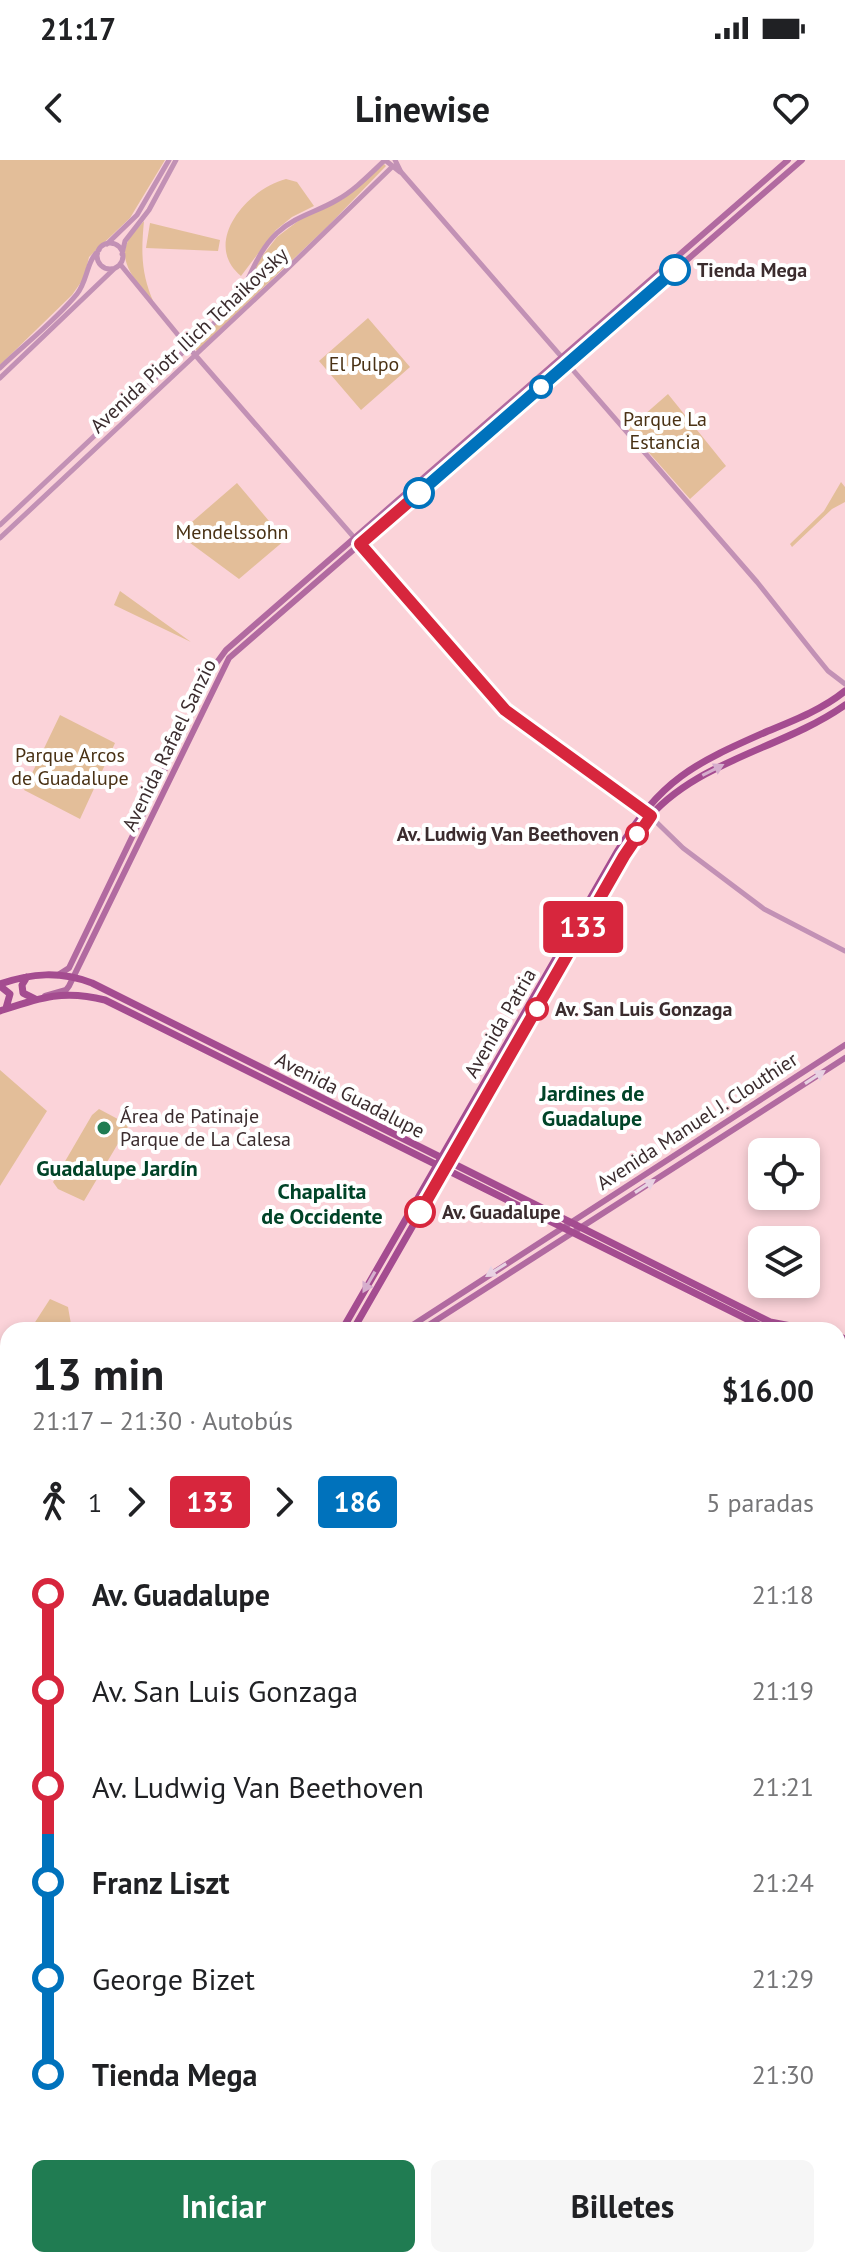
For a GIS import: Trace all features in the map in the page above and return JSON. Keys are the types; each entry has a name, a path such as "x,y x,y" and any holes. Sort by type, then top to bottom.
{"main road":[{"name":"Avenida Rafael Sanzio","path":"74,977 226,663 611,313 788,160"},
{"name":"Avenida Rafael Sanzio","path":"58,975 69,968 219,659 245,633 568,364 802,160"},
{"name":"Avenida Patria","path":"443,1164 647,813 685,771 825,705 845,691"},
{"name":"Avenida Patria","path":"647,813 718,766 796,733 845,705"},
{"name":"Avenida Guadalupe","path":"0,985 29,975 58,975 74,977 101,988 565,1226 770,1322"},
{"path":"29,975 23,982 23,993 36,999"},
{"path":"45,996 66,990 74,977"},
{"path":"0,985 10,994 9,1002 2,1010"},
{"name":"Avenida Guadalupe","path":"2,1010 45,996 85,996 116,1005 443,1164"},
{"name":"Avenida Manuel J. Clouthier","path":"417,1322 845,1045"},
{"name":"Avenida Manuel J. Clouthier","path":"433,1322 845,1058"},
{"path":"672,1156 678,1165"},
{"path":"347,1322 443,1164"},
{"path":"357,1322 443,1164"},
{"name":"Avenida Guadalupe","path":"576,1231 753,1322"},
{"path":"524,1253 529,1261"},
{"path":"472,1286 477,1294"}],"street":[{"path":"0,368 75,296 86,280 91,259 137,215 169,160"},
{"path":"0,378 117,266 125,241 149,210 176,160"},
{"path":"385,160 394,163 757,582 821,663 845,684"},
{"name":"Avenida Piotr Ilich Tchaikovsky","path":"0,525 236,301 253,264 278,232 301,215 336,201 385,160"},
{"name":"Avenida Piotr Ilich Tchaikovsky","path":"0,538 196,356 394,163"},
{"path":"107,244 115,245 122,254"},
{"path":"99,250 100,265 106,268 117,266"},
{"path":"117,266 505,710 647,813 683,848 764,909 845,951"}],"green space":[{"path":"0,160 165,160 130,218 89,257 84,278 72,295 0,365"},
{"path":"384,164 386,166 329,225 197,351 194,347 242,296 260,259 277,237 302,218 343,199"},
{"path":"286,179 297,182 314,206 292,217 276,230 241,276 230,263 226,248 227,233 244,205 271,185"},
{"path":"144,221 143,263 154,303 137,282 125,258 129,238"},
{"path":"150,223 220,240 218,251 146,248"},
{"name":"El Pulpo","path":"368,318 410,367 361,410 319,361"},
{"name":"Parque La Estancia","path":"668,394 726,466 690,499 628,429"},
{"path":"841,482 845,487 845,502 832,509 792,547 790,544 824,511"},
{"name":"Mendelssohn","path":"237,483 285,540 239,579 178,534"},
{"path":"120,591 191,642 114,605"},
{"name":"Parque Arcos de Guadalupe","path":"60,715 115,743 80,819 24,790"},
{"path":"0,1070 47,1111 0,1186"},
{"path":"99,1109 129,1125 84,1201 58,1189 53,1182 92,1115"},
{"path":"50,1299 68,1307 71,1322 35,1322"}],"bus line":[{"name":"186","path":"419,493 675,270"},
{"name":"133","path":"419,493 360,544 505,710 651,816 624,856 420,1212"}],"place":[{"name":"Tienda Mega","path":"675,270"},
{"name":"Av. Ludwig Van Beethoven","path":"637,834"},
{"name":"Av. San Luis Gonzaga","path":"537,1009"},
{"name":"Área de Patinaje Parque de La Calesa","path":"104,1128"},
{"name":"Av. Guadalupe","path":"420,1212"}],"district":[{"name":"Jardines de Guadalupe","path":"592,1106"},
{"name":"Guadalupe Jardín","path":"117,1168"},
{"name":"Chapalita de Occidente","path":"322,1204"}]}
